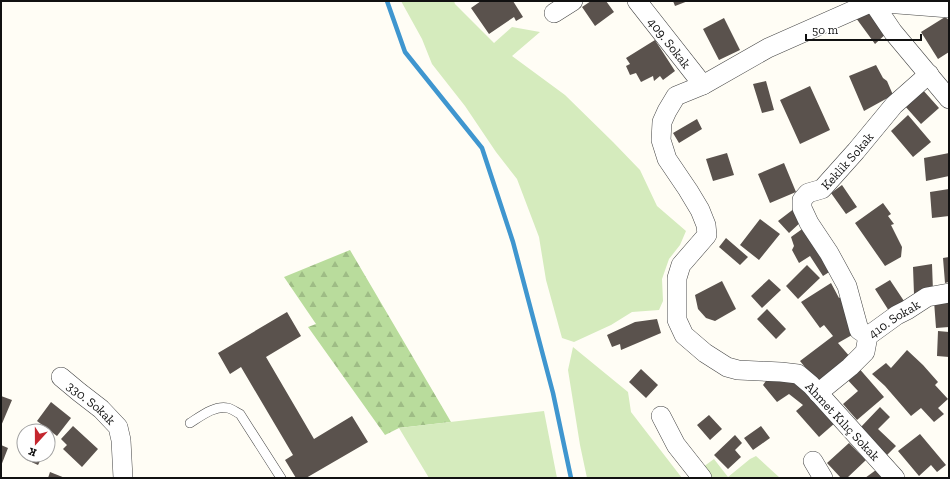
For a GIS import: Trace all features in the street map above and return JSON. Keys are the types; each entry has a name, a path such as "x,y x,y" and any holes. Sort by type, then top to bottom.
{"street":[{"path":"554,13 573,1"},
{"name":"409. Sokak","path":"637,1 703,85"},
{"path":"703,85 768,48 872,1 949,8"},
{"path":"872,1 893,32 949,99"},
{"name":"Keklik Sokak","path":"868,336 859,330 847,286 829,253 809,223 802,208 802,200 808,193 822,189 894,105 929,74"},
{"name":"Ahmet Kılıç Sokak","path":"703,85 676,96 662,122 661,140 667,159 700,210 706,225 707,235 681,265 677,278 677,320 684,334 706,353 728,367 738,370 798,374 811,385 895,478"},
{"name":"410. Sokak","path":"818,393 850,367 865,352 868,336 897,315 927,298 949,293"},
{"name":"330. Sokak","path":"61,376 101,409 118,427 121,440 123,478"},
{"path":"661,416 676,445 702,478"},
{"path":"813,461 823,478"}],"lane":[{"path":"190,423 218,408 229,408 240,414 281,478"}],"green space":[{"path":"401,1 454,1 455,4 494,43 512,27 540,32 512,56 565,95 613,142 640,170 657,206 686,231 680,245 669,259 662,279 663,301 659,310 632,312 611,325 574,342 562,338 546,280 539,237 517,179 496,152 465,106 432,64 422,39"},
{"path":"350,250 451,422 399,428 385,435 308,327 316,324 284,277"},
{"path":"573,347 628,392 631,412 682,478 587,478 568,370"},
{"path":"544,411 557,478 429,478 399,428"},
{"path":"756,456 780,478 710,478 703,467 714,459 728,477"}],"building":[{"path":"481,1 513,1 523,17 516,21 514,17 489,34 471,8"},
{"path":"591,1 606,1 614,12 595,26 582,7"},
{"path":"673,1 688,1 675,6"},
{"path":"873,10 888,32 875,44 856,18"},
{"path":"945,17 949,20 949,52 938,59 921,32"},
{"path":"724,18 740,50 719,60 703,29"},
{"path":"655,40 675,71 663,80 660,76 654,81 653,76 641,82 636,73 630,75 626,66 630,64 626,58"},
{"path":"876,65 883,78 887,81 893,95 864,111 849,76"},
{"path":"766,81 774,110 762,113 753,84"},
{"path":"810,86 830,130 800,144 780,100"},
{"path":"922,89 939,108 921,124 904,105"},
{"path":"908,115 931,142 913,157 891,131"},
{"path":"697,119 702,129 679,143 673,133"},
{"path":"727,153 734,175 713,181 706,159"},
{"path":"949,153 949,176 926,181 924,158"},
{"path":"784,163 796,192 770,203 758,174"},
{"path":"842,185 857,207 846,214 831,193"},
{"path":"949,189 949,216 932,218 930,192"},
{"path":"883,203 891,214 888,216 894,224 891,225 902,247 901,257 885,266 855,223"},
{"path":"795,208 802,221 789,233 778,221"},
{"path":"760,219 780,234 759,260 740,245"},
{"path":"805,227 834,269 823,276 810,256 799,263 792,250 794,246 791,237"},
{"path":"726,238 748,257 740,265 719,247"},
{"path":"949,257 949,282 945,283 943,258"},
{"path":"932,264 933,291 914,294 913,267"},
{"path":"807,265 820,278 798,299 786,286"},
{"path":"769,279 781,290 762,308 751,296"},
{"path":"890,280 904,301 889,311 875,289"},
{"path":"722,281 736,309 715,321 706,318 698,309 695,295"},
{"path":"831,283 839,298 843,295 853,327 852,335 838,343 851,358 818,383 800,361 833,336 824,325 820,328 801,302"},
{"path":"949,300 949,327 936,328 934,301"},
{"path":"767,309 786,329 776,339 757,319"},
{"path":"287,312 301,336 266,357 314,439 352,416 368,442 306,478 296,478 285,460 293,455 241,367 230,374 218,353"},
{"path":"657,319 661,333 621,350 620,344 612,347 607,335 635,322"},
{"path":"938,331 949,332 949,357 937,356"},
{"path":"907,350 938,382 935,385 948,399 938,408 944,414 934,422 921,408 911,416 885,386 872,374 886,363 891,368"},
{"path":"857,366 884,397 857,420 843,404 858,391 844,376"},
{"path":"641,369 658,385 646,398 629,382"},
{"path":"768,378 793,382 812,397 835,423 819,437 796,411 803,405 789,394 777,402 763,385"},
{"path":"1,396 12,400 1,426"},
{"path":"51,402 71,418 57,436 56,423 40,423 37,421"},
{"path":"880,407 890,417 878,429 896,446 887,455 860,428"},
{"path":"709,415 722,429 710,440 697,425"},
{"path":"73,426 98,449 82,467 63,449 67,445 61,439"},
{"path":"761,426 770,438 753,450 744,438"},
{"path":"920,434 946,465 937,472 931,465 919,476 898,451"},
{"path":"735,435 742,443 735,450 741,457 728,469 714,455"},
{"path":"849,443 866,460 847,478 841,478 827,463"},
{"path":"1,445 8,448 1,466"},
{"path":"876,470 882,478 865,478"},
{"path":"50,472 65,478 48,478"}],"waterway":[{"path":"387,1 405,52 482,148 513,242 553,393 571,478"}]}
